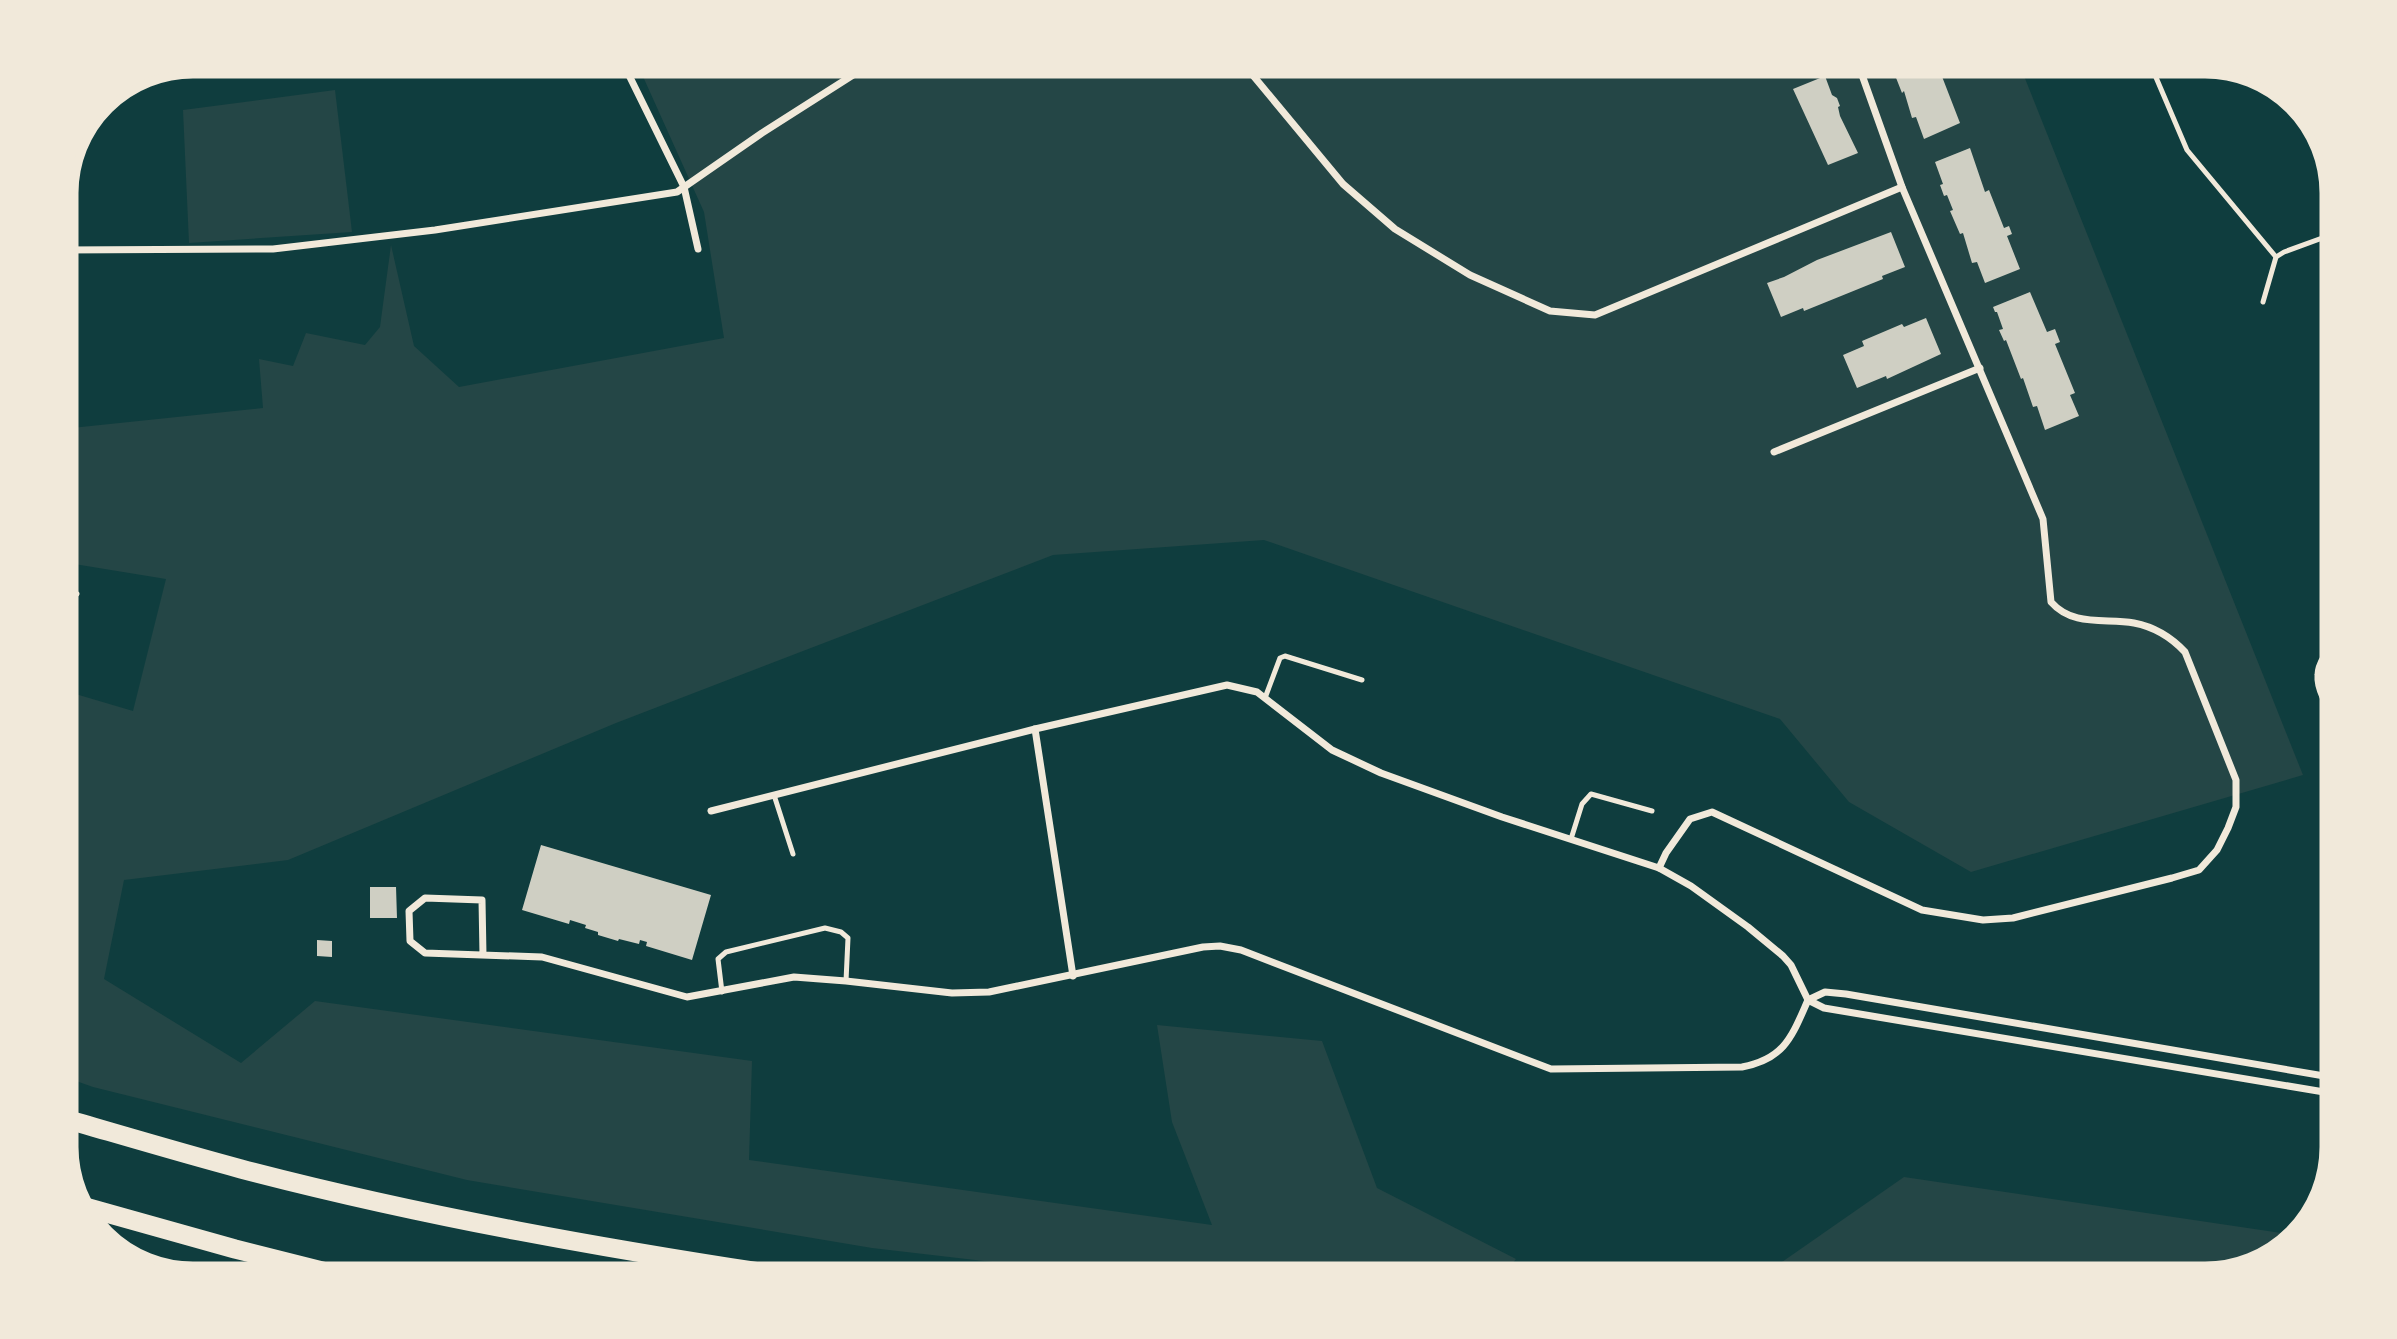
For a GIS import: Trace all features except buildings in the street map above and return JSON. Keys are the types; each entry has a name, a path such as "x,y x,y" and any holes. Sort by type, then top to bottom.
{"highway":[{"path":"74,1122 241,1168 349,1194 694,1266"},
{"path":"92,1209 301,1266"}],"street":[{"path":"628,74 684,187 698,249"},
{"path":"74,250 273,249 363,240 677,192 762,133 855,74"},
{"path":"1252,74 1343,184 1395,229 1470,275 1550,312 1595,316 1902,187"},
{"path":"1659,868 1666,853 1690,819 1712,812 1922,910 1983,920 2013,918 2199,870 2217,850 2236,807 2235,780 2185,652 2171,638 2147,626 2132,622 2084,620 2060,611 2051,602 2043,519 1902,187 1862,74"},
{"path":"1774,452 1980,368"},
{"path":"2323,663 2318,674 2324,697"},
{"path":"711,811 1035,729 1227,685 1257,692 1332,750 1381,773 1659,868 1691,886 1783,956 1791,965 1808,1000 1824,1008 2324,1092"},
{"path":"1035,729 1073,976"},
{"path":"483,955 482,900 425,898 409,911 410,941 425,953 483,955 542,957 687,998 794,977 952,993 989,992 1203,947 1231,947 1551,1069 1754,1065 1766,1061 1781,1050 1793,1033 1808,1000 1825,992 2324,1076"}],"lane":[{"path":"2155,74 2187,150 2276,257"},
{"path":"2263,302 2276,257 2323,238"},
{"path":"1265,698 1280,657 1285,656 1362,680"},
{"path":"1571,839 1582,804 1591,794 1653,811"},
{"path":"774,795 793,854"},
{"path":"722,992 718,959 726,952 825,928 841,932 848,938 846,981"}],"shaded area":[{"path":"642,74 2023,74 2303,775 1971,872 1849,802 1780,719 1264,540 1053,555 616,723 288,860 124,880 104,979 241,1063 315,1001 752,1061 749,1160 1212,1225 1172,1122 1157,1025 1322,1041 1377,1188 1516,1259 1510,1266 1026,1266 872,1248 467,1180 74,1080 74,694 133,711 166,579 74,564 74,428 263,408 259,359 293,366 306,333 365,345 380,327 391,245 414,346 459,387 724,338 704,212"},
{"path":"335,90 352,232 189,243 183,110"},
{"path":"1904,1177 2285,1234 2271,1245 2243,1259 2204,1266 1776,1266"}]}
